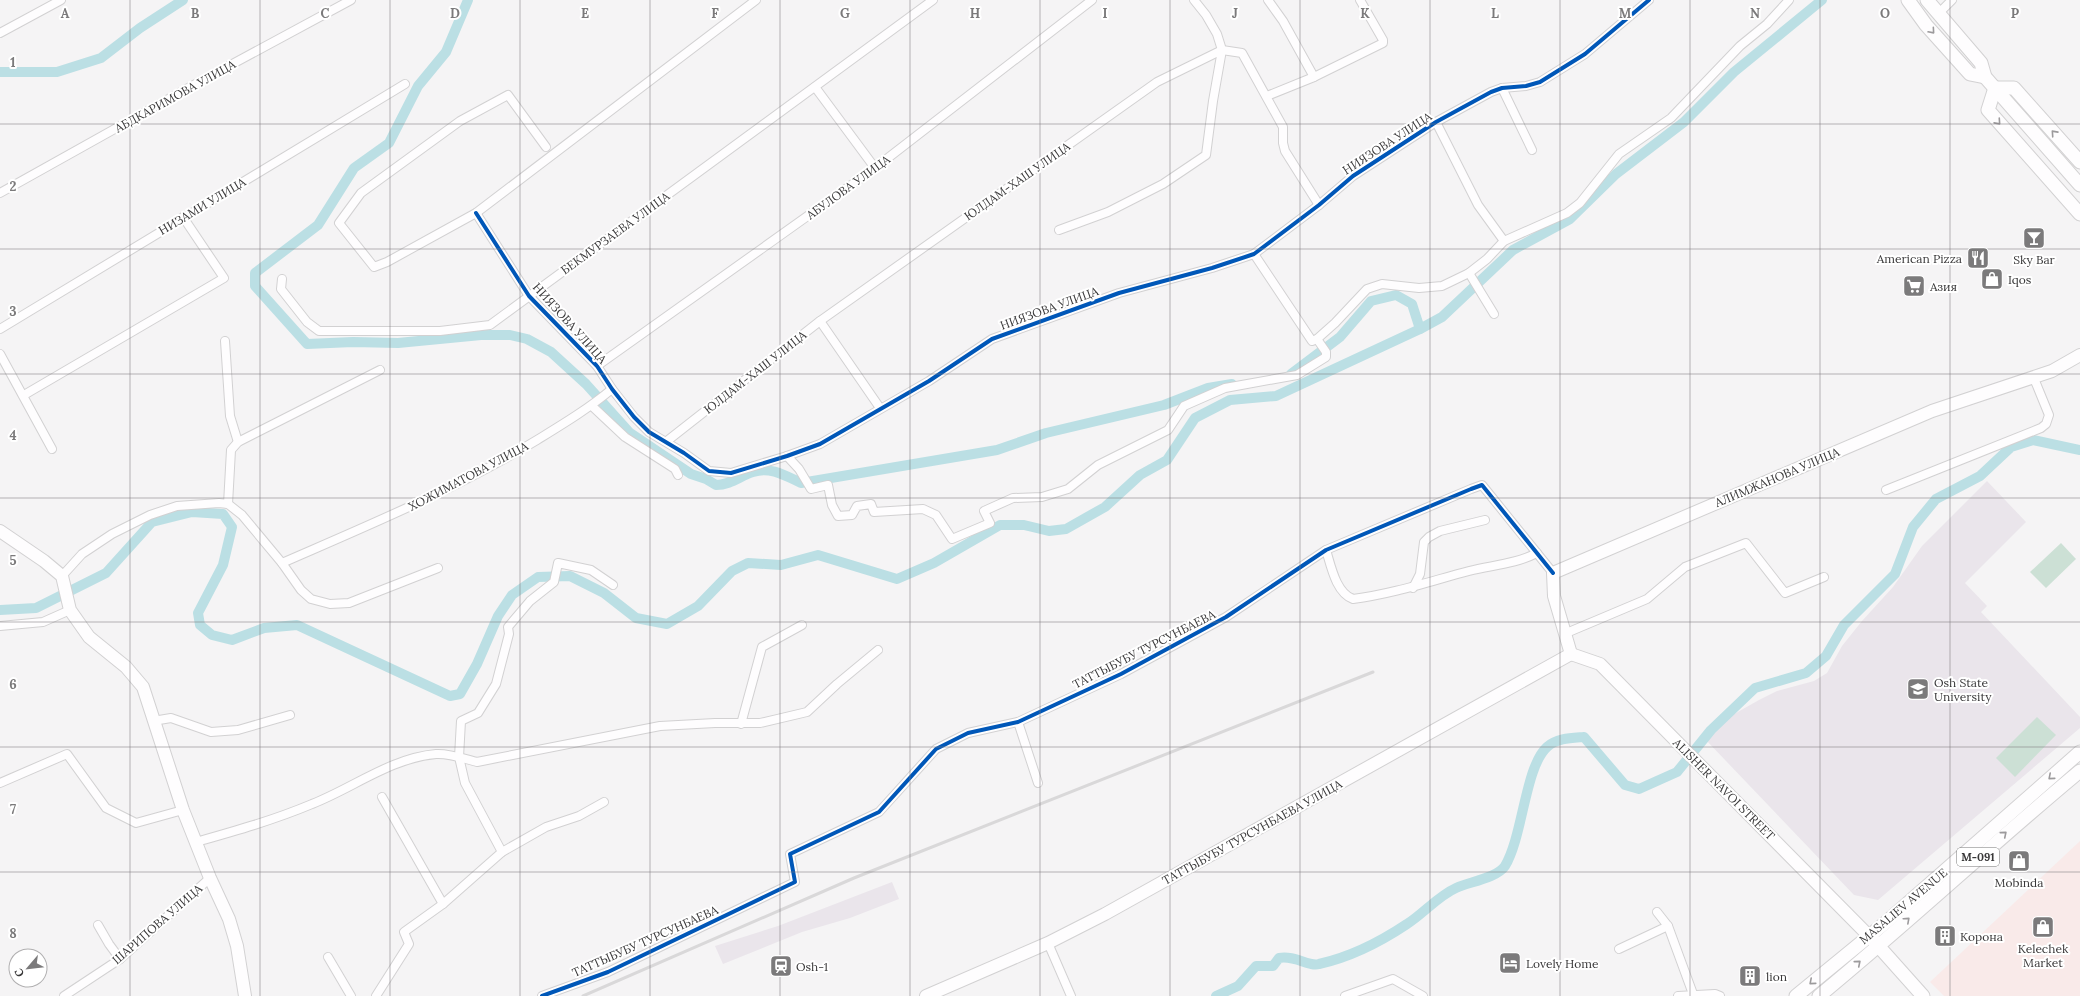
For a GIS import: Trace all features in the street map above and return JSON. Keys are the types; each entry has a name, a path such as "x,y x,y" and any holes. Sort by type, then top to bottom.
{"main road":[{"path":"1908,0 1926,25 1970,74 1985,77"},
{"path":"1927,0 1981,63 1985,77 2080,185"},
{"path":"1995,88 2014,88 2079,160"},
{"path":"1995,88 1988,110 2080,214"},
{"name":"MASALIEV AVENUE","path":"1796,996 1869,936 2080,752"},
{"name":"MASALIEV AVENUE","path":"1819,996 1878,946 1999,838 2080,771"},
{"path":"1869,936 1923,996"}],"street":[{"path":"0,33 62,0"},
{"name":"АБДКАРИМОВА УЛИЦА","path":"0,193 188,88 351,0"},
{"path":"546,147 508,96 460,121 361,193 339,223 374,266 387,262 476,213 756,0"},
{"name":"БЕКМУРЗАЕВА УЛИЦА","path":"282,279 281,289 307,322 319,331 440,331 490,325 933,0"},
{"name":"АБУЛОВА УЛИЦА","path":"597,366 875,168 1092,0"},
{"path":"1059,230 1108,212 1163,184 1206,155 1213,101 1222,50 1217,34 1206,15 1194,0"},
{"path":"1268,0 1283,21 1314,77"},
{"path":"1267,96 1314,77 1383,44 1383,40 1360,0"},
{"name":"НИЯЗОВА УЛИЦА","path":"476,213 530,296 597,366 609,391 634,417 649,432 667,442 709,471 731,473 820,444 929,381 992,339 1120,293 1212,268 1254,254 1319,205 1352,176 1436,122 1491,92 1502,88 1526,86 1540,82 1585,54 1648,0"},
{"path":"1254,254 1309,339 1312,341 1317,339 1335,323 1362,293 1373,286 1382,284 1431,288 1442,286 1471,276 1504,241 1557,219 1580,203 1619,154 1671,118 1740,46 1767,24 1789,0"},
{"path":"1938,14 1952,0"},
{"path":"1222,50 1242,53 1283,127 1283,143 1285,151 1319,205"},
{"name":"ЮЛДАМ-ХАШ УЛИЦА","path":"667,442 820,321 1157,82 1222,50"},
{"name":"НИЗАМИ УЛИЦА","path":"0,328 405,84"},
{"path":"815,87 875,168"},
{"path":"1502,88 1532,150"},
{"path":"1436,122 1478,205 1504,241"},
{"path":"24,395 224,278 183,218"},
{"path":"1471,276 1494,314"},
{"path":"820,321 880,408"},
{"path":"787,456 799,469 811,489 828,485 832,505 838,516 852,515 857,506 871,504 874,512 923,509 936,515 952,539 990,523 984,511 1005,501 1012,498 1042,496 1068,489 1098,465 1168,430 1184,406 1225,388 1297,375 1326,357 1324,349 1317,339"},
{"path":"225,341 230,416 238,442"},
{"path":"0,354 24,395 52,449"},
{"name":"АЛИМЖАНОВА УЛИЦА","path":"1553,573 1925,414 2033,376 2052,371 2080,355"},
{"path":"228,504 231,450 238,442 380,370"},
{"path":"1886,490 2041,428 2046,424 2049,415 2033,376"},
{"name":"ХОЖИМАТОВА УЛИЦА","path":"282,562 405,510 499,463 594,404 609,391"},
{"path":"594,404 625,437 675,469 678,475"},
{"name":"ТАТТЫБУБУ ТУРСУНБАЕВА","path":"542,996 608,972 795,882 790,854 879,812 936,749 968,733 1018,722 1121,674 1226,618 1326,550 1482,485 1553,573"},
{"path":"62,579 82,554 112,534 150,515 177,506 192,504 228,504 242,515 282,562 301,590 311,599 330,604 349,603 438,568"},
{"path":"1413,588 1420,574 1424,542 1429,537 1440,531 1485,520"},
{"path":"0,531 62,579 69,605 89,637 126,667 143,687 183,810 210,878 229,919 233,932 245,996"},
{"path":"1564,634 1646,599 1685,567 1746,543 1785,594 1824,577"},
{"path":"1326,550 1334,575 1347,597 1353,599 1413,588 1470,571 1503,565 1537,553"},
{"path":"502,852 465,783 459,757 462,721 478,713 496,684 509,634 508,627 530,601 554,582 558,563 590,570 613,585"},
{"path":"1553,573 1554,596 1571,654"},
{"path":"0,626 43,622 69,605"},
{"path":"741,724 762,647 802,625"},
{"path":"196,842 276,818 314,804 404,761 437,754 459,757 477,762 660,726 715,723 760,724 807,712 837,684 878,650"},
{"name":"ALISHER NAVOI STREET","path":"1571,654 1600,664 1869,936"},
{"name":"ТАТТЫБУБУ ТУРСУНБАЕВА УЛИЦА","path":"926,996 1048,943 1112,910 1571,654"},
{"path":"153,721 171,718 211,732 238,730 290,714"},
{"path":"1018,722 1038,783"},
{"path":"0,783 67,754 106,808 136,823 183,810"},
{"path":"382,797 443,904"},
{"path":"376,996 409,944 404,932 443,904 502,852 546,827 579,816 604,802"},
{"name":"ШАРИПОВА УЛИЦА","path":"64,996 120,959 210,878"},
{"path":"1657,912 1668,926 1693,994"},
{"path":"98,925 120,959"},
{"path":"1620,949 1668,926"},
{"path":"1048,943 1070,996"},
{"path":"328,957 351,996"},
{"path":"1346,996 1393,979 1423,996"},
{"path":"1678,996 1693,994 1715,994 1720,996"}],"shaded area":[{"name":"Osh State University","path":"1987,481 2026,522 1965,583 1987,606 1981,612 2080,717 2080,728 1878,900 1854,895 1705,739 1720,722 1759,700 1777,691 1814,681 1827,673 1842,646 1862,621 1893,587 1922,546"},
{"name":"Kelechek Market","path":"2080,841 2080,996 1944,996 1930,982"},
{"path":"892,882 899,899 850,918 802,932 723,964 715,946 778,926"}],"green space":[{"path":"2061,543 2076,559 2046,588 2030,572"},
{"path":"2037,717 2056,735 2015,777 1996,758"}],"waterway":[{"path":"0,72 57,72 101,58 140,28 183,0"},
{"path":"468,0 446,52 418,86 389,143 354,168 318,225 255,273 255,286 307,344 353,342 398,343 481,335 510,335 527,339 551,352 586,384 630,433 691,474 706,479 716,485 726,484 759,470 772,471 801,483 997,450 1046,433 1164,405 1208,388 1232,384"},
{"path":"0,610 36,608 106,573 152,522 192,512 223,514 232,527 223,565 198,613 200,625 212,635 232,640 264,628 297,625 450,696 460,694 477,664 498,616 512,595 538,577 570,576 604,593 636,618 667,624 698,606 732,571 748,563 781,565 818,555 897,579 934,563 1000,525 1024,525 1049,531 1066,529 1105,507 1140,475 1167,460 1195,418 1230,400 1276,396 1420,329 1442,317 1513,250 1570,219 1616,174 1684,122 1734,72 1822,0"},
{"path":"1291,374 1340,337 1371,301 1396,295 1412,304 1420,329"},
{"path":"1216,996 1238,986 1256,966 1273,966 1279,958 1291,958 1311,964 1319,964 1354,953 1386,937 1407,924 1449,891 1496,874 1505,866 1511,853 1534,770 1547,747 1555,742 1565,739 1584,737 1625,785 1639,789 1677,772 1711,730 1755,688 1806,673 1826,656 1844,625 1895,574 1913,527 1936,499 1980,476 2011,447 2033,440 2080,450"}],"railway":[{"path":"583,996 854,878 1373,672"}],"cycle path":[{"path":"476,213 529,296 597,366 612,389 634,417 649,432 684,453 709,471 731,473 820,444 929,381 992,339 1119,293 1212,268 1254,254 1319,205 1353,176 1436,122 1491,92 1502,88 1526,86 1540,82 1585,54 1649,0"},
{"path":"542,996 608,972 795,882 790,854 879,812 936,749 968,733 1018,722 1121,674 1226,617 1326,550 1471,489 1482,485 1553,573"}],"place":[{"name":"Sky Bar","path":"2034,238"},
{"name":"American Pizza","path":"1978,258"},
{"name":"Iqos","path":"1992,279"},
{"name":"Азия","path":"1914,286"},
{"name":"Osh State University","path":"1918,689"},
{"name":"Mobinda","path":"2019,861"},
{"name":"Kelechek Market","path":"2043,927"},
{"name":"Корона","path":"1945,936"},
{"name":"Lovely Home","path":"1510,963"},
{"name":"Osh-1","path":"781,966"},
{"name":"lion","path":"1750,976"}]}
